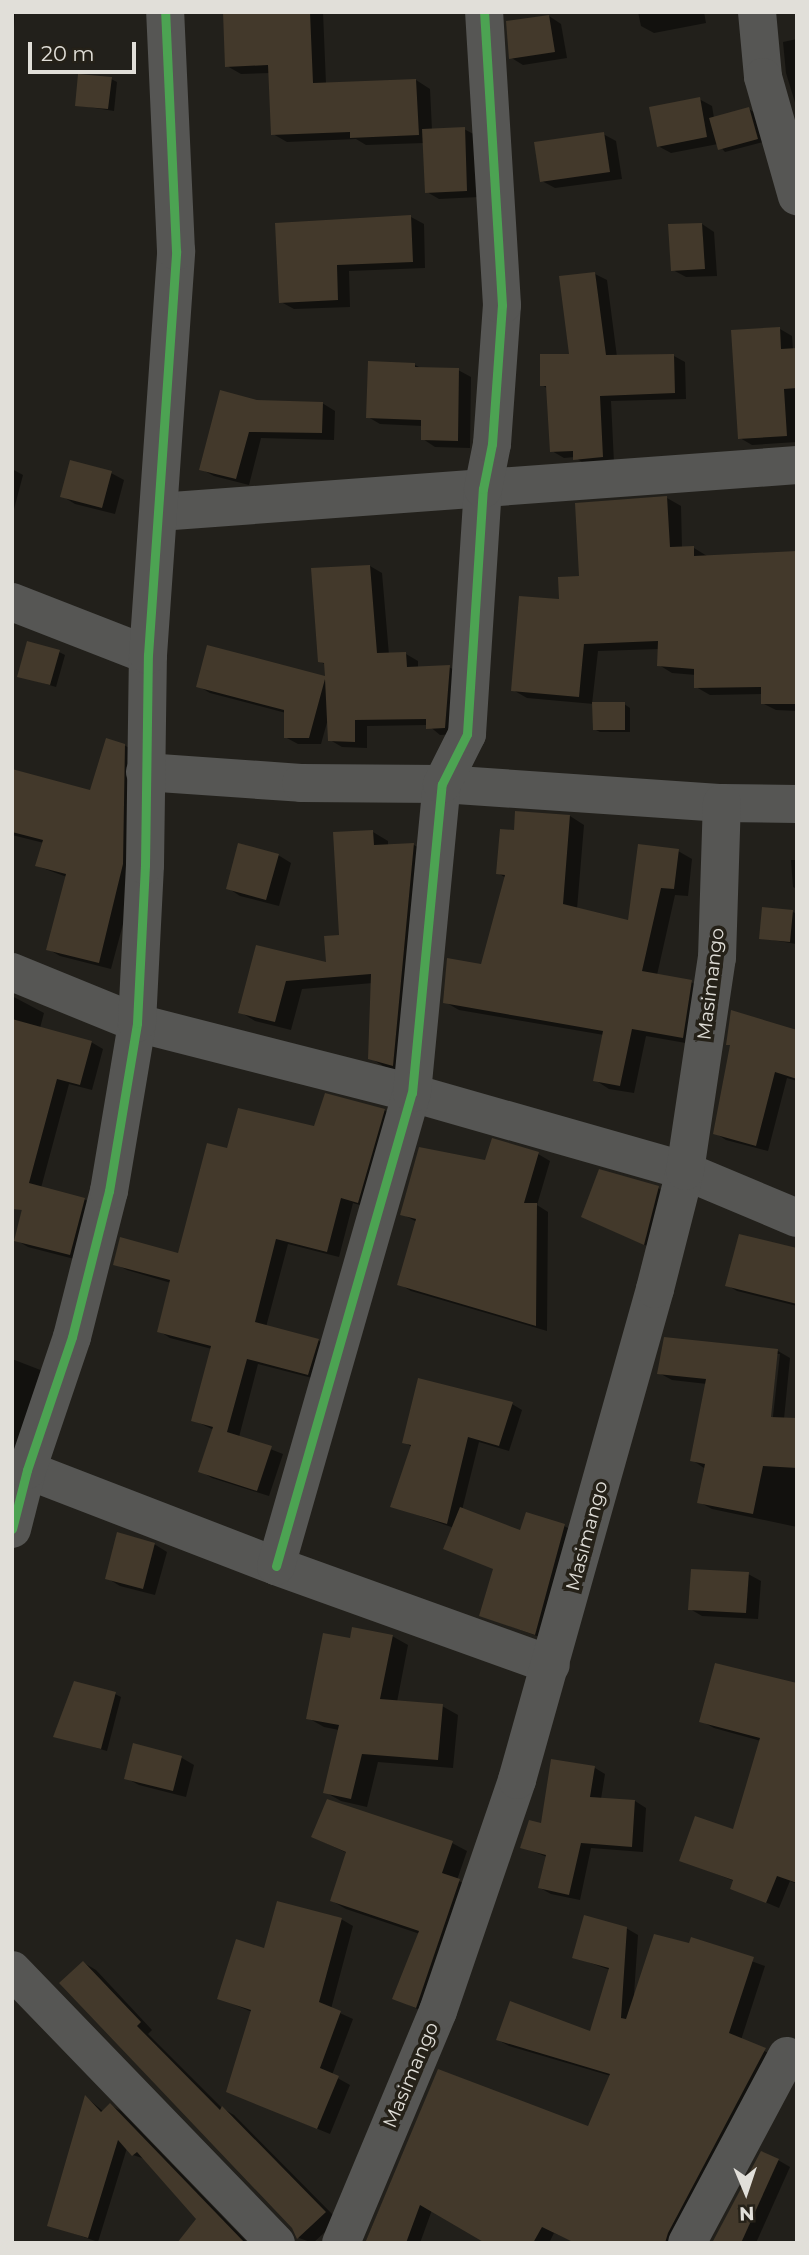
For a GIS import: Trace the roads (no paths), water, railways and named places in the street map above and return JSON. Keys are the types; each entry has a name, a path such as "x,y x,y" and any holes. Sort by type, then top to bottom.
{"street":[{"path":"12,1529 27,1470 72,1338 109,1191 137,1023 145,865 148,655 176,251 165,12"},
{"path":"276,1566 412,1093 442,784 467,734 483,489 492,444 502,305 484,12"},
{"path":"757,12 764,77 797,196"},
{"path":"159,512 797,465"},
{"path":"12,602 148,655"},
{"path":"145,772 301,783 442,784 722,803 797,804"},
{"name":"Masimango","path":"341,2243 438,2011 517,1780 551,1665 685,1171 717,958 722,803"},
{"path":"12,972 137,1023 412,1093 685,1171 797,1218"},
{"path":"27,1470 276,1566 551,1665"},
{"path":"12,1970 276,2243"},
{"path":"687,2243 787,2056"}]}
